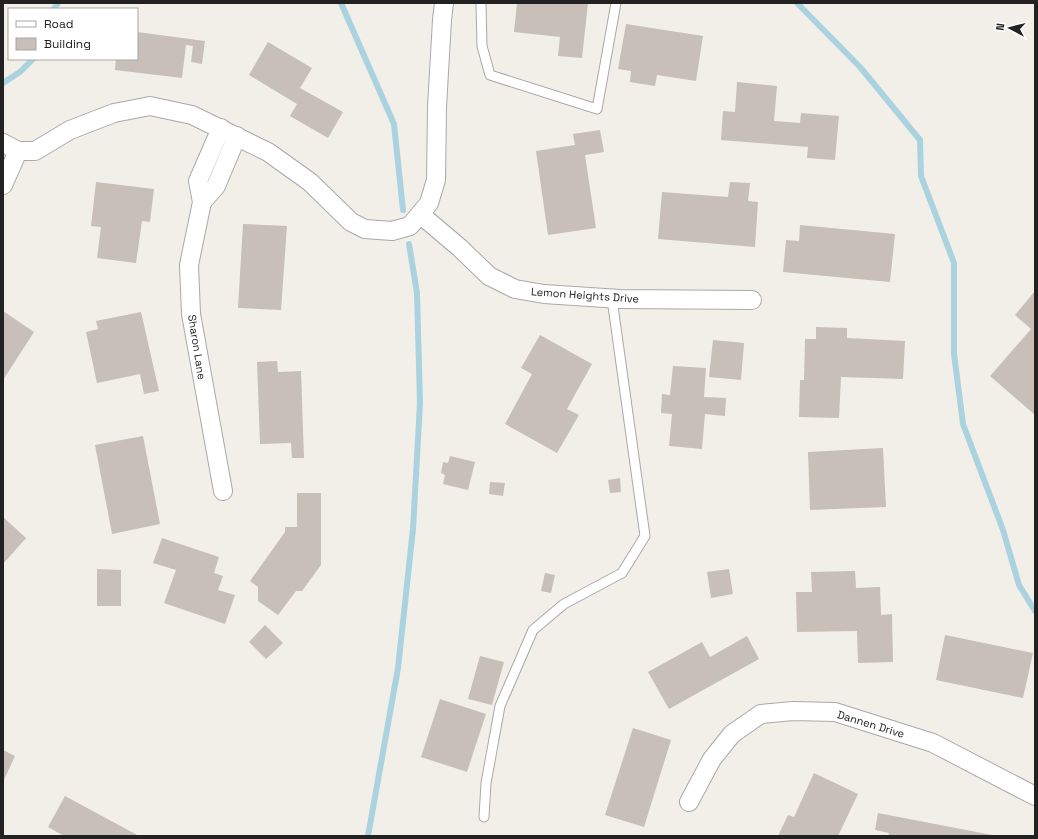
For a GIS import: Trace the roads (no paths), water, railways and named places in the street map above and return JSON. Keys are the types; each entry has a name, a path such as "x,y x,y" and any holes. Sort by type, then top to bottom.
{"street":[{"path":"3,185 11,147 36,151 70,130 114,114 150,106 192,115 268,152 310,182 351,222 365,229 392,232 410,226 421,215 429,203 436,180 437,107 444,3"},
{"name":"Sharon Lane","path":"221,128 198,180 202,202 189,265 191,314 223,491"},
{"name":"Sharon Lane","path":"202,202 216,186 237,136"},
{"name":"Lemon Heights Drive","path":"421,215 460,248 489,276 515,289 544,294 612,299 752,300"},
{"name":"Dannen Drive","path":"689,802 712,759 732,734 761,714 793,711 835,712 933,743 1035,796"}],"lane":[{"path":"481,3 482,46 490,75 597,109 616,3"},
{"path":"484,817 486,783 500,706 533,630 564,604 622,573 645,536 612,299"}],"waterway":[{"path":"55,8 58,3"},
{"path":"341,3 394,124 403,210"},
{"path":"797,3 860,67 920,140 921,176 954,263 954,354 963,424 1003,530 1019,585 1035,611"},
{"path":"3,83 20,72 32,60"},
{"path":"368,836 398,668 413,529 420,403 417,293 409,244"}]}
